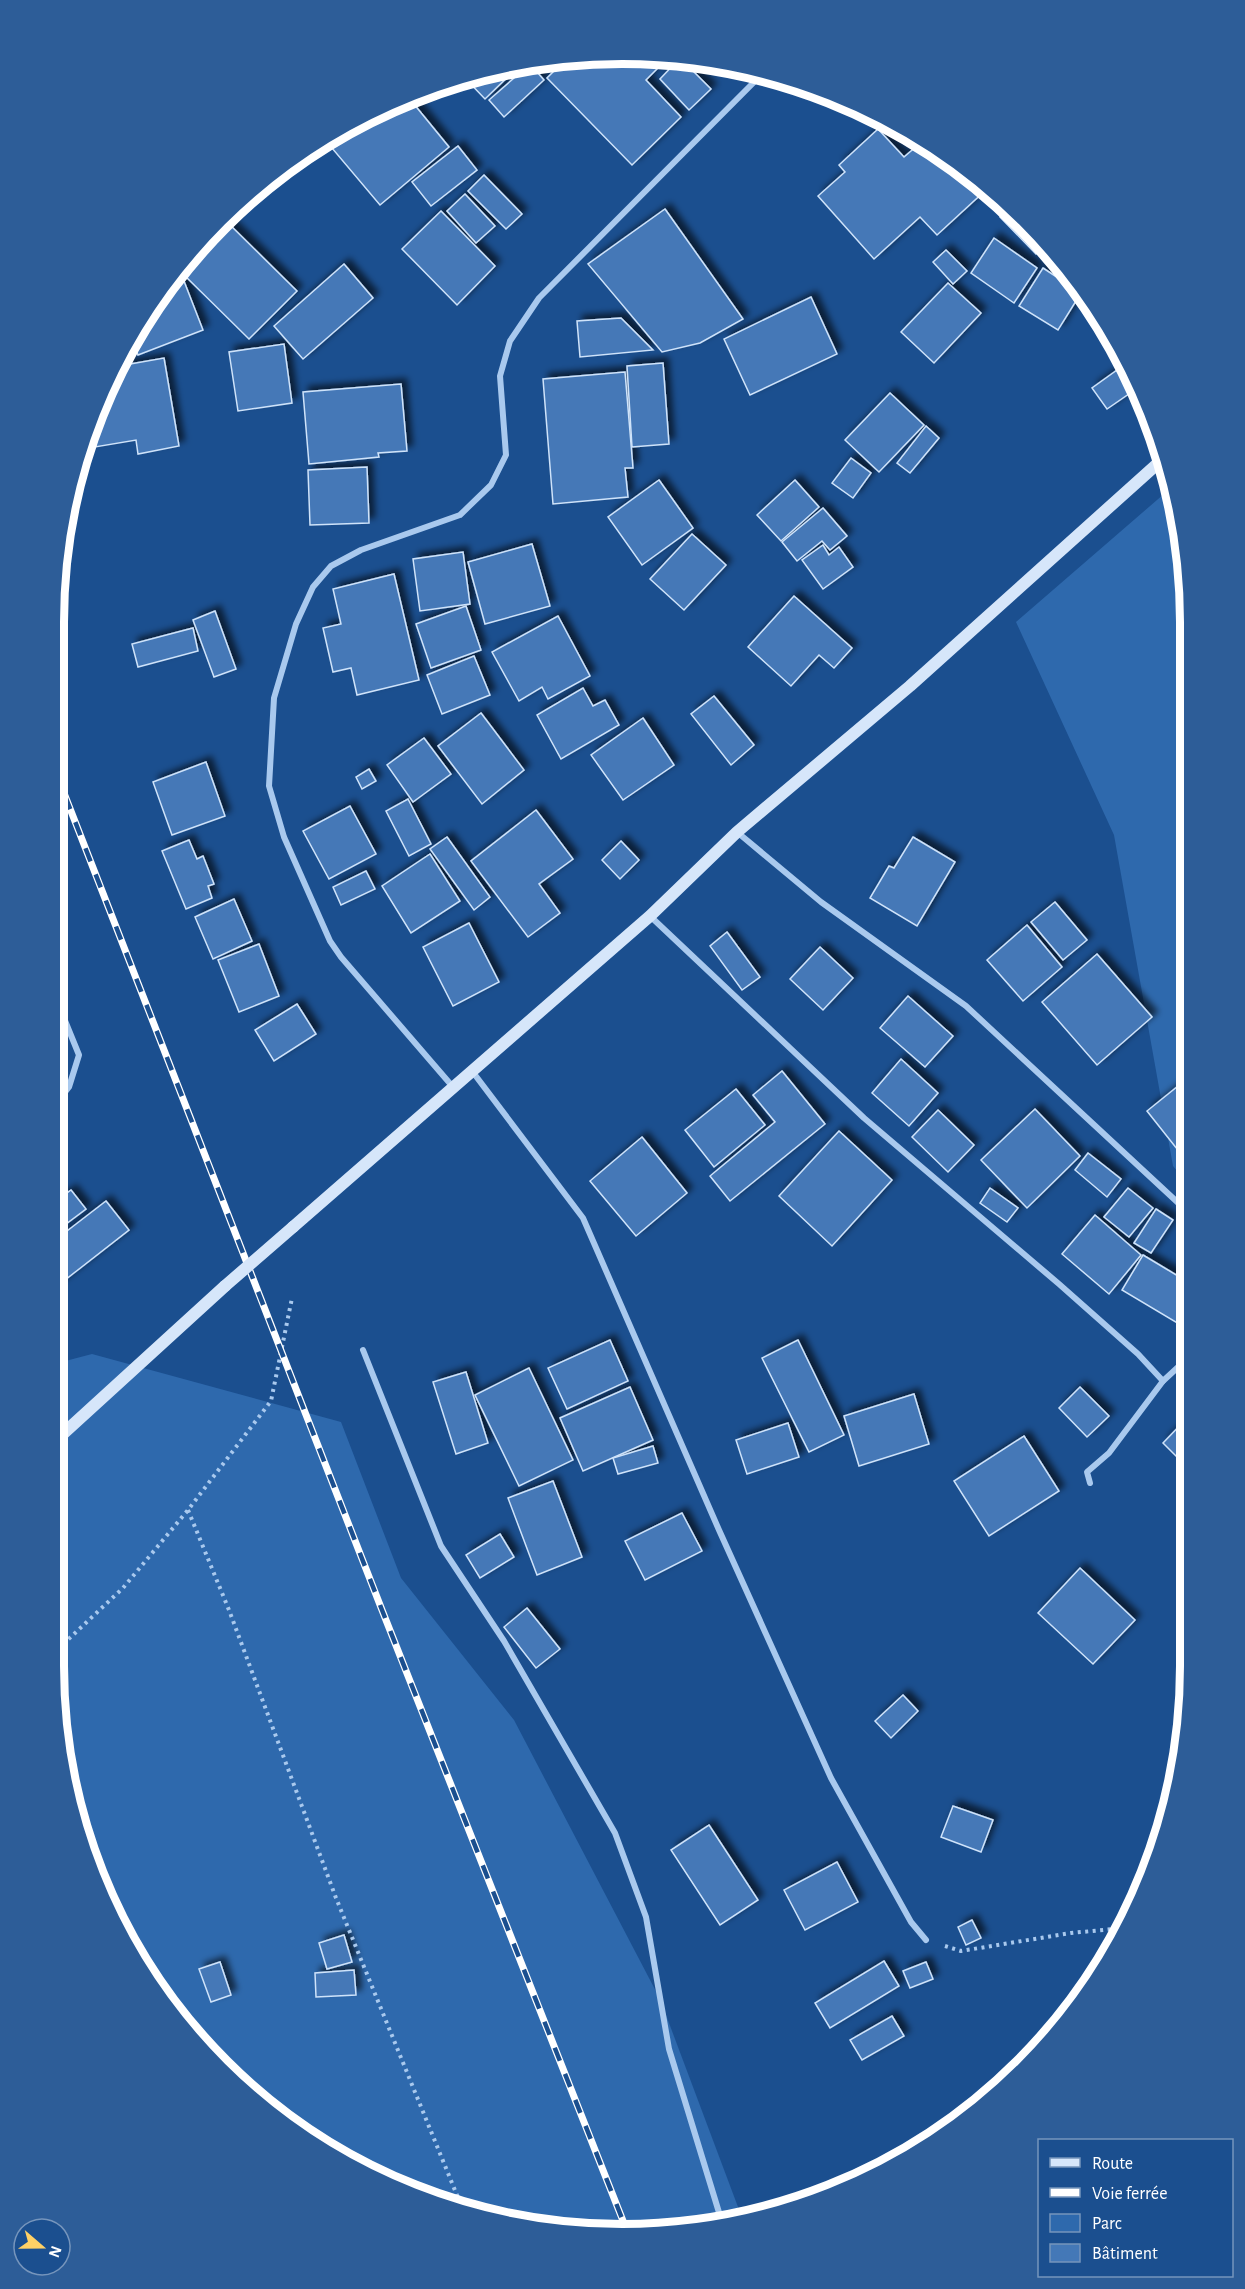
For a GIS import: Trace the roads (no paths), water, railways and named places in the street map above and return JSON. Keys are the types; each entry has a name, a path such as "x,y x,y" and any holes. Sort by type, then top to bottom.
{"street":[{"path":"453,1087 341,957 330,941 284,837 269,786 274,698 296,624 314,587 331,566 361,550 460,515 490,485 506,455 500,376 510,340 538,298 755,81"},
{"path":"64,1433 225,1286 650,916 737,832 910,686 1157,464"},
{"path":"737,832 821,902 966,1006 1180,1205"},
{"path":"650,916 864,1118 1059,1284 1138,1354 1163,1381"},
{"path":"64,1018 79,1055 69,1087 64,1093"},
{"path":"472,1071 584,1218 719,1530 831,1778 911,1922 926,1940"},
{"path":"363,1350 441,1546 504,1641 615,1833 646,1917 669,2049 720,2216"},
{"path":"1090,1483 1087,1473 1109,1453 1163,1381 1180,1365"}],"railway":[{"path":"64,793 624,2224"}]}
